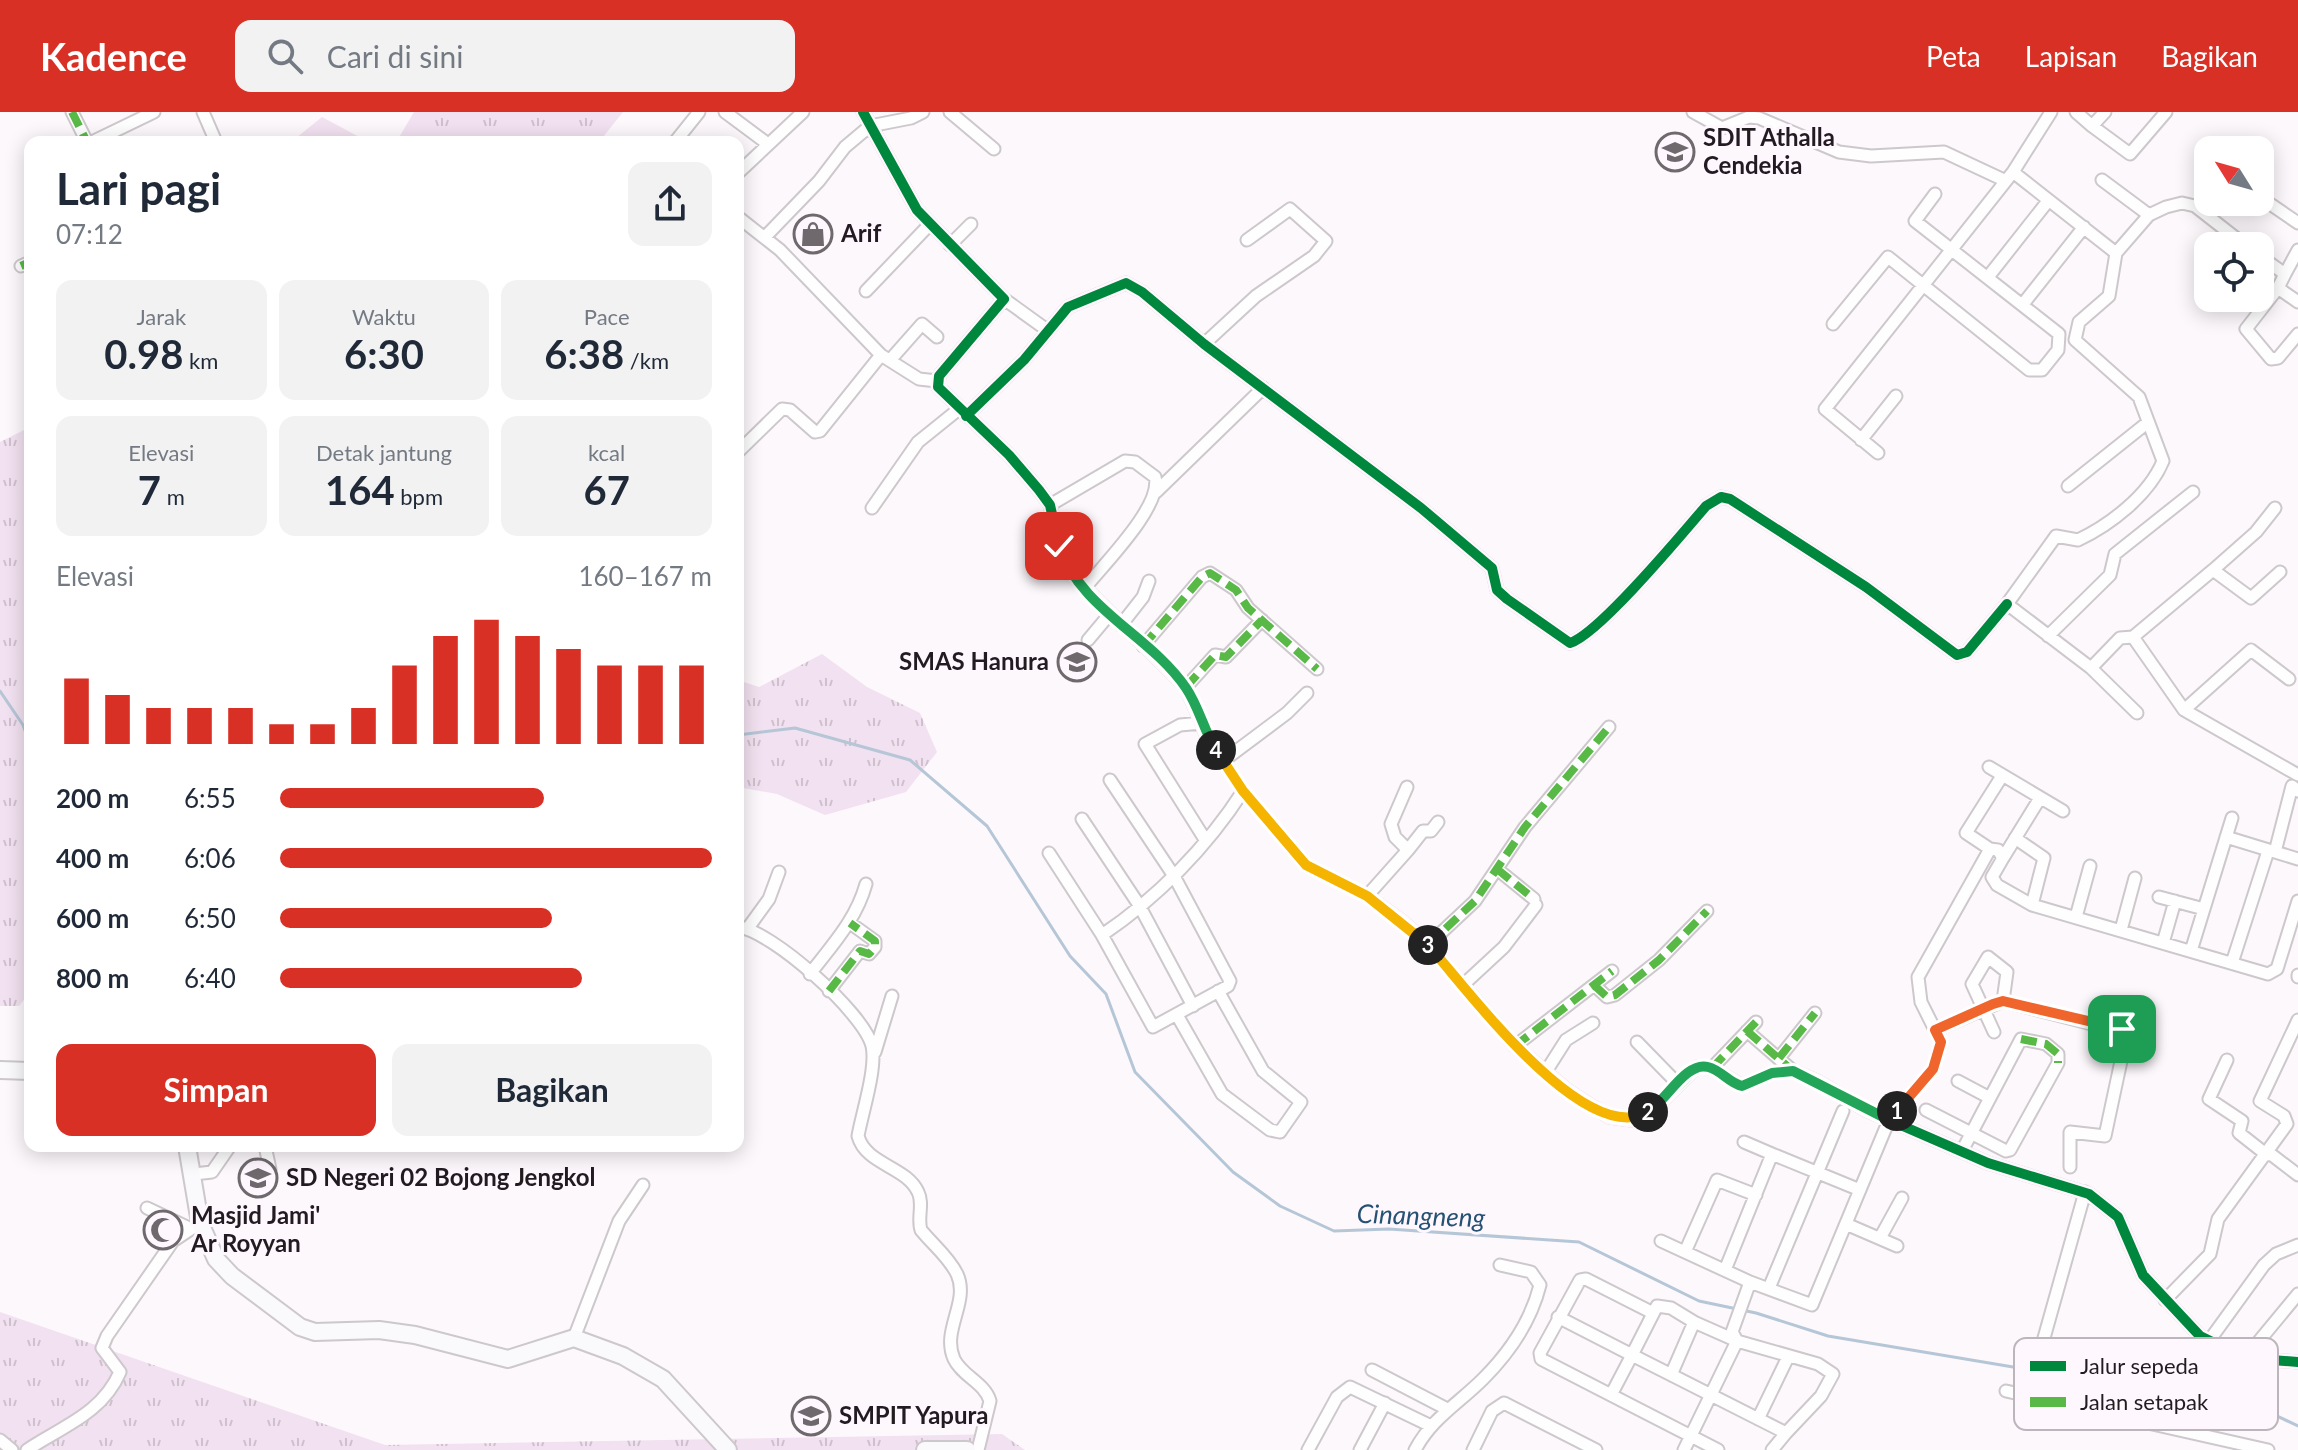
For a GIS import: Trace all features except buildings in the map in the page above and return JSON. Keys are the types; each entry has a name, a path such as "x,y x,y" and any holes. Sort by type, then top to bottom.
{"street":[{"path":"72,112 86,136"},
{"path":"103,136 154,112"},
{"path":"203,112 213,136"},
{"path":"680,136 699,112"},
{"path":"725,112 768,144"},
{"path":"744,167 803,112"},
{"path":"863,112 904,192 930,224 1004,299 1047,330"},
{"path":"765,237 819,181 845,147 870,126 911,118 923,112"},
{"path":"950,112 994,149"},
{"path":"1693,112 1722,128 1749,117 1759,118 1839,152 1856,156 1944,152 2010,176 2116,253"},
{"path":"1878,453 1825,409 2010,176 2051,112"},
{"path":"2076,112 2130,154 2166,112"},
{"path":"2092,126 2105,112"},
{"path":"2102,180 2149,215"},
{"path":"1833,324 1888,257 2035,373 2042,370 2061,342 2053,327 1915,221 1935,194"},
{"path":"1988,277 2048,201"},
{"path":"872,508 918,442 962,412 1019,366 1068,307 1126,283 1142,292 1204,344 1488,564 1497,590 1570,643 1609,612 1706,506 1721,497 1730,499 1866,587 1957,655 1967,652 2007,604 2056,536 2080,540 2120,512 2150,483 2160,468 2163,455 2147,423 2139,397 2075,340 2079,322 2109,296 2116,253 2149,215 2182,203 2195,206 2228,232"},
{"path":"2274,207 2298,223"},
{"path":"1204,344 1256,296 1314,256 1326,241 1290,209 1247,240"},
{"path":"744,221 765,237 886,357 919,379 937,381 962,412 1009,455 1050,505 1065,564 1109,615 1186,687 1202,723 1243,791 1306,865 1367,896 1428,945 1515,1046 1545,1073 1594,1109 1621,1120 1631,1120 1653,1110 1693,1068 1712,1068 1742,1086 1772,1073 1793,1071"},
{"path":"866,291 930,224"},
{"path":"950,245 971,224"},
{"path":"2023,304 2084,227"},
{"path":"2298,250 2278,288 2246,329 2271,359 2278,358 2298,334"},
{"path":"2274,266 2285,274"},
{"path":"2278,288 2298,302"},
{"path":"937,381 1004,299"},
{"path":"744,446 782,409 790,410 815,432 820,431 886,357 922,324 937,337"},
{"path":"1084,589 1138,522 1155,492 1263,388"},
{"path":"1861,440 1896,396"},
{"path":"2068,486 2147,423"},
{"path":"1050,505 1125,461 1135,462 1155,477 1155,492"},
{"path":"2048,636 2110,575 2115,554 2193,492"},
{"path":"2091,668 2120,638 2133,637 2213,570 2256,532 2275,508"},
{"path":"2213,570 2251,598 2280,572"},
{"path":"1143,646 1206,574 1215,574 1236,590 1262,620 1317,669"},
{"path":"1121,625 1143,597 1149,581"},
{"path":"2007,604 2091,668 2137,713"},
{"path":"1088,640 1109,615"},
{"path":"1186,687 1215,655 1226,657 1262,620"},
{"path":"2133,637 2184,710 2298,775"},
{"path":"2184,710 2251,650 2289,679"},
{"path":"1223,761 1287,713 1307,693"},
{"path":"1202,723 1180,725 1145,744 1206,841"},
{"path":"1428,945 1466,911 1525,827 1609,727"},
{"path":"1989,767 2063,811"},
{"path":"2002,776 1966,833 1990,849 1998,850 2003,858"},
{"path":"1049,853 1102,935 1153,1027 1228,986 1228,975 1174,876 1110,780"},
{"path":"2232,963 2292,786 2298,791"},
{"path":"1407,787 1391,824 1395,837 1408,850"},
{"path":"1102,935 1174,876 1206,841 1243,791"},
{"path":"2040,798 1992,877 1997,885 2032,905 2268,974 2277,969 2298,901"},
{"path":"2191,951 2232,818"},
{"path":"1082,819 1139,905 1193,1006"},
{"path":"1367,896 1423,831 1431,831 1438,822"},
{"path":"2226,837 2298,859"},
{"path":"2015,838 2044,858 2032,905"},
{"path":"1661,1241 1725,1270 1748,1288 1769,1288 1812,1305 1889,1120 1933,1069 1941,1042 1921,1002 1918,977 1990,849"},
{"path":"2076,917 2090,866"},
{"path":"1463,985 1504,947 1535,902 1497,869"},
{"path":"744,926 769,899 779,872"},
{"path":"2121,930 2135,878"},
{"path":"810,974 850,923 860,906 866,884"},
{"path":"2159,897 2204,909"},
{"path":"2163,943 2175,901"},
{"path":"1594,985 1607,997 1615,995 1659,960 1707,911"},
{"path":"829,991 860,951 869,954 875,947 875,941 850,923"},
{"path":"744,927 780,944 829,991 865,1029 873,1056"},
{"path":"1994,1032 1981,1009 1973,978 1988,957 2007,972 2003,1001"},
{"path":"1515,1046 1612,971"},
{"path":"1177,1015 1222,1094 1270,1130 1280,1132 1301,1102 1263,1071 1218,991"},
{"path":"892,996 873,1056 858,1136 868,1154 914,1185 921,1201 921,1230 958,1275 961,1296 951,1331 954,1358 990,1401 978,1450"},
{"path":"1935,1030 2003,1001 2127,1033 2110,1137 2070,1132 2070,1167"},
{"path":"1779,1058 1815,1013"},
{"path":"2165,1300 2210,1254 2218,1219 2268,1154 2287,1122 2284,1116 2260,1101 2298,1020"},
{"path":"1545,1073 1566,1040 1593,1023"},
{"path":"1712,1068 1751,1026 1793,1071 1889,1120 2025,1176 2085,1192 2118,1217 2143,1275 2206,1338"},
{"path":"1926,1110 1972,1133 2010,1150 2058,1063 2058,1054 2046,1044 2021,1039 1972,1133 1962,1151"},
{"path":"1637,1042 1678,1084"},
{"path":"2227,1060 2209,1099 2242,1121 2238,1132 2298,1175"},
{"path":"0,1070 24,1071"},
{"path":"1958,1081 1990,1098"},
{"path":"1769,1288 1843,1111"},
{"path":"1744,1142 1860,1190"},
{"path":"188,1152 194,1174 195,1226 223,1268 307,1330 379,1330 415,1335 508,1359 574,1338 623,1356 663,1379 728,1450"},
{"path":"194,1174 212,1172 226,1152"},
{"path":"266,1152 270,1169"},
{"path":"1725,1270 1772,1154"},
{"path":"1685,1252 1717,1180 1756,1195"},
{"path":"574,1338 619,1221 643,1185"},
{"path":"2044,1338 2085,1192"},
{"path":"1880,1238 1902,1198"},
{"path":"147,1208 195,1226"},
{"path":"1846,1224 1897,1246"},
{"path":"27,1450 75,1424 102,1398 120,1372 102,1348 107,1336 173,1241 195,1226"},
{"path":"2211,1338 2264,1265 2276,1254 2298,1245"},
{"path":"1415,1450 1429,1425 1482,1381 1508,1351 1538,1293 1540,1285 1531,1272 1500,1265"},
{"path":"1653,1313 1586,1279 1580,1280 1540,1353 1541,1359 1718,1450"},
{"path":"1737,1341 1732,1332 1733,1324 1748,1288"},
{"path":"2262,1338 2298,1294"},
{"path":"1611,1395 1657,1306 1671,1308 1737,1341 1818,1364 1833,1374 1821,1396 1772,1450"},
{"path":"1558,1317 1786,1433"},
{"path":"1671,1375 1694,1322"},
{"path":"1684,1450 1737,1341"},
{"path":"1758,1419 1788,1357"},
{"path":"2278,1360 2298,1362"},
{"path":"1372,1370 1447,1409"},
{"path":"1308,1450 1343,1389 1359,1389 1429,1425"},
{"path":"2006,1391 2014,1392"},
{"path":"1360,1450 1385,1403"},
{"path":"1478,1449 1492,1411 1504,1403 1596,1450"},
{"path":"2181,1430 2268,1450"},
{"path":"0,1440 12,1450"},
{"path":"925,1450 967,1450"}],"green space":[{"path":"414,112 623,112 604,136 400,136"},
{"path":"322,117 357,136 298,136"},
{"path":"24,430 24,1000 19,1006 0,1006 0,442"},
{"path":"822,654 867,687 920,713 937,752 906,792 825,815 777,794 744,788 744,682 759,687"},
{"path":"0,1312 385,1445 1002,1434 1025,1450 0,1450"}],"waterway":[{"name":"Cinangneng","path":"0,691 24,728"},
{"name":"Cinangneng","path":"744,734 795,728 910,760 987,826 1070,956 1106,994 1135,1072 1233,1172 1280,1206 1334,1231 1389,1229 1579,1242 1699,1301 1756,1313 1828,1336 2014,1367"},
{"name":"Cinangneng","path":"2278,1416 2298,1426"}],"marked path":[{"path":"72,112 84,136"},
{"path":"1143,646 1202,577 1210,573 1236,590 1248,608 1317,669"},
{"path":"1186,687 1215,655 1226,657 1262,620"},
{"path":"1428,945 1475,901 1525,827 1609,727"},
{"path":"1497,869 1534,899"},
{"path":"1594,985 1607,997 1615,995 1659,960 1707,911"},
{"path":"829,991 860,951 869,954 875,947 875,941 850,923"},
{"path":"1515,1046 1612,971"},
{"path":"1779,1058 1815,1013"},
{"path":"1712,1068 1756,1022"},
{"path":"1747,1031 1793,1071"},
{"path":"2021,1039 2046,1044 2058,1054 2058,1063"}],"cycle path":[{"path":"863,112 917,210 1004,299 939,376 938,387 1009,455 1039,490 1050,505 1059,546 1071,574 1186,687 1206,734 1243,791 1306,865 1367,896 1402,921 1428,945 1515,1046 1567,1090 1609,1117 1631,1120 1653,1110 1697,1067 1712,1068 1742,1086 1772,1073 1793,1071 1817,1081 1866,1110 1988,1163 2089,1194 2118,1217 2143,1275 2204,1338"},
{"path":"966,416 1024,360 1068,307 1126,283 1142,292 1204,344 1421,508 1492,568 1497,590 1570,643 1600,622 1706,506 1721,497 1730,499 1866,587 1957,655 1967,652 2007,604"},
{"path":"2278,1360 2298,1362"}],"place":[{"name":"SDIT Athalla Cendekia","path":"1675,152"},
{"name":"Arif","path":"813,234"},
{"name":"SMAS Hanura","path":"1077,662"},
{"name":"SD Negeri 02 Bojong Jengkol","path":"258,1178"},
{"name":"Masjid Jami' Ar Royyan","path":"163,1230"},
{"name":"SMPIT Yapura","path":"811,1416"}],"route":[{"path":"1059,546 1065,564 1084,589 1186,687 1206,734 1243,791 1306,865 1367,896 1402,921 1428,945 1515,1046 1567,1090 1609,1117 1631,1120 1641,1117 1667,1097 1690,1070 1705,1066 1742,1086 1772,1073 1793,1071 1889,1120 1933,1069 1941,1042 1935,1030 1993,1004 2003,1001 2122,1029"}]}
